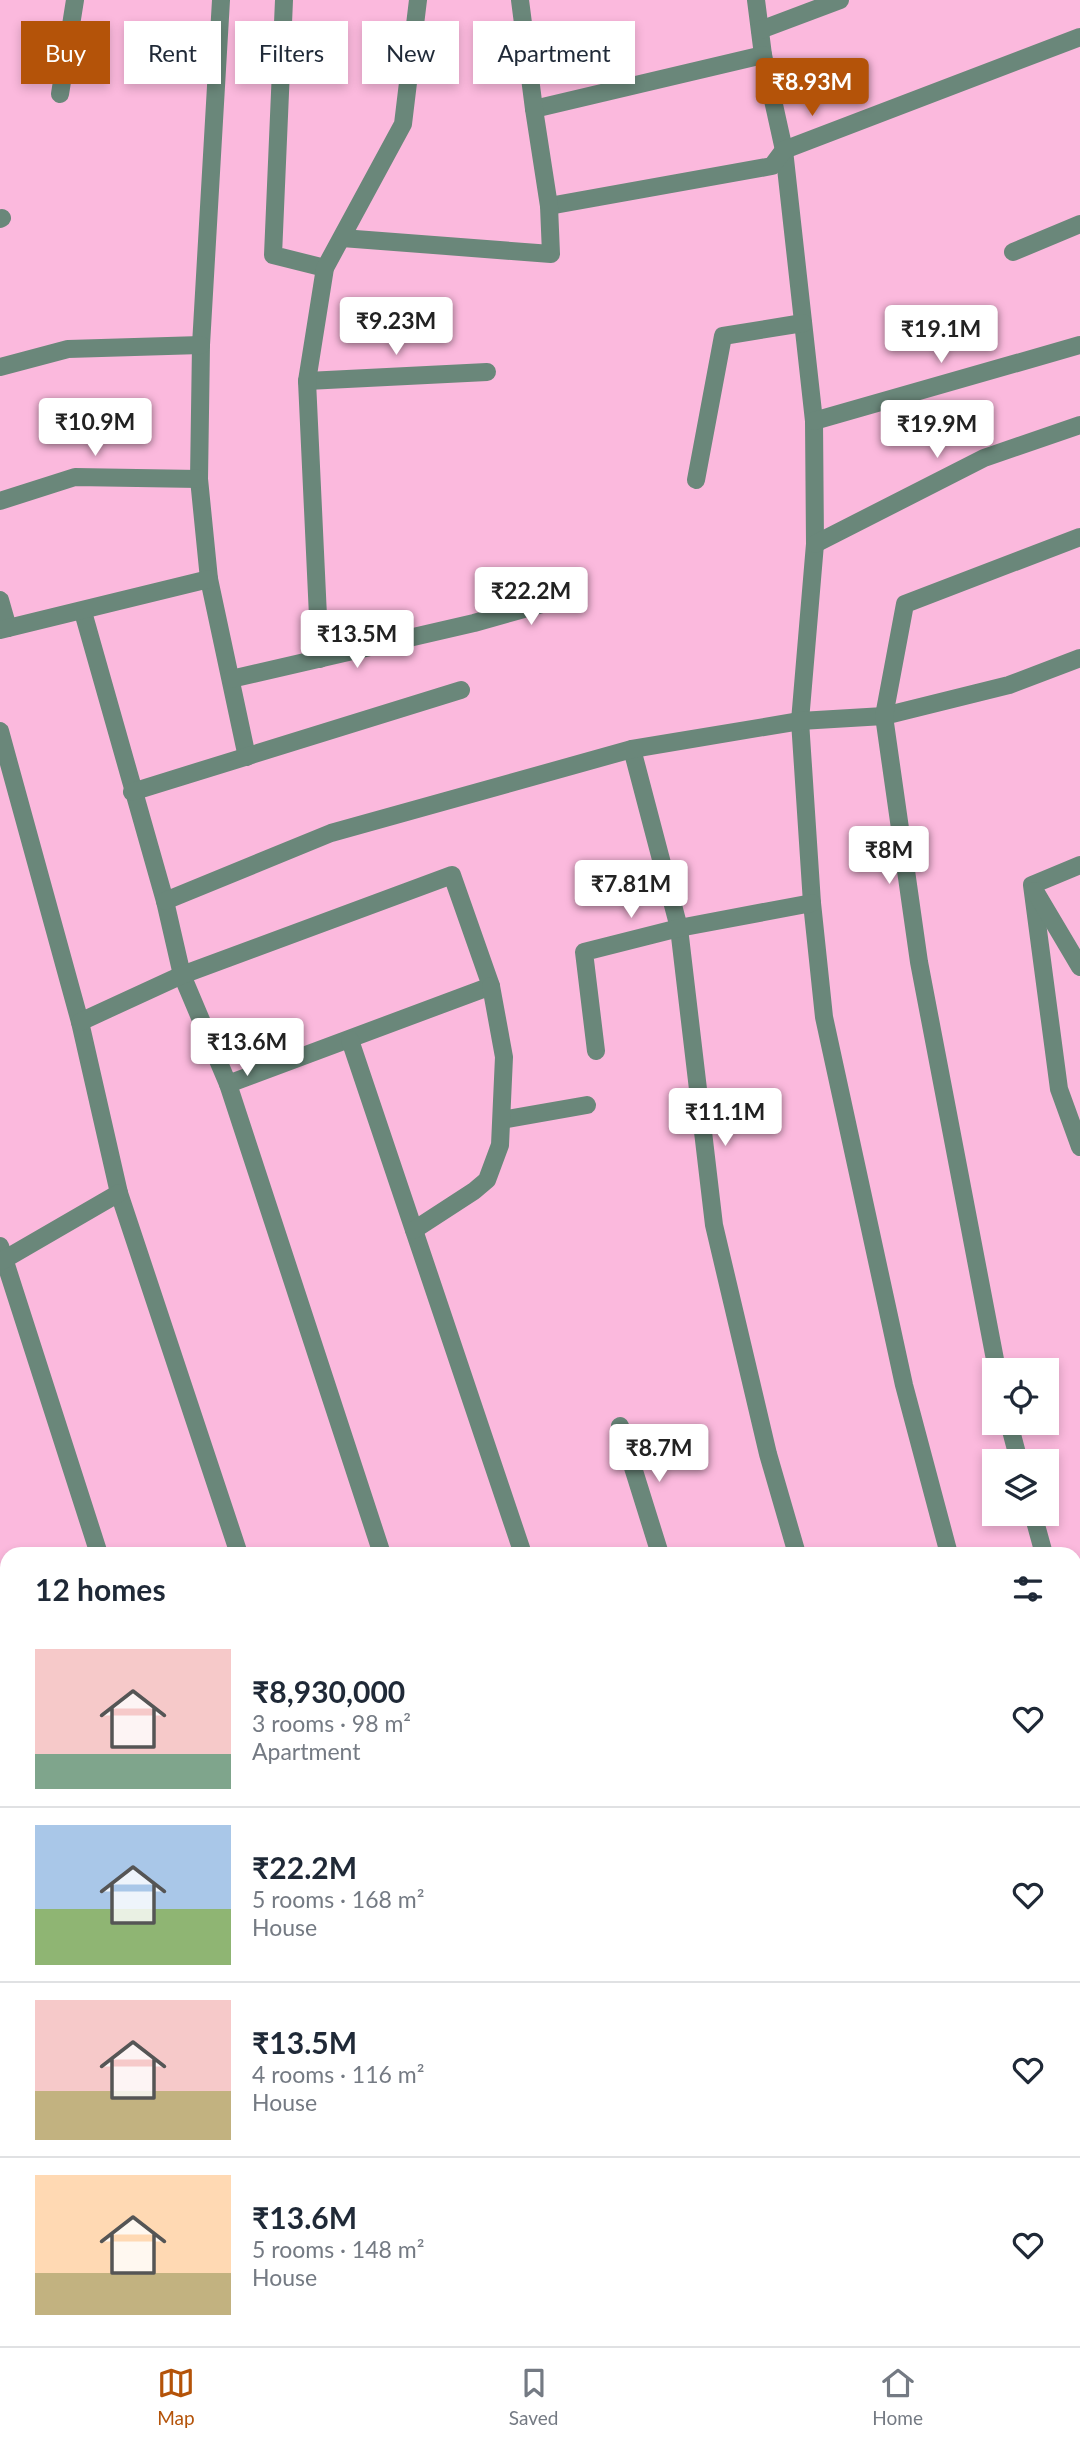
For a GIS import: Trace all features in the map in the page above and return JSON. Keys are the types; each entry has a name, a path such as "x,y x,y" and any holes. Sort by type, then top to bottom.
{"street":[{"path":"60,94 75,0"},
{"path":"221,0 201,345 199,479 209,579 247,757"},
{"path":"284,0 273,255 325,268"},
{"path":"320,659 307,381 325,268 403,124 418,0"},
{"path":"342,238 551,254 549,206 520,0"},
{"path":"756,0 763,55 784,149 814,421 815,544 800,721 812,903 824,1017 904,1385 947,1547"},
{"path":"760,30 840,0"},
{"path":"549,206 772,166 784,149 1080,37"},
{"path":"534,109 763,55"},
{"path":"1013,252 1080,224"},
{"path":"696,480 723,336 803,323"},
{"path":"0,367 68,349 201,345"},
{"path":"814,421 1080,345"},
{"path":"307,381 487,372"},
{"path":"815,544 984,458 1080,425"},
{"path":"0,501 75,477 199,479"},
{"path":"995,1358 919,962 884,716 905,604 1080,537"},
{"path":"0,600 4,629 83,612 209,579"},
{"path":"231,679 474,623 578,594"},
{"path":"83,612 165,901 182,975 228,1084 380,1547"},
{"path":"165,901 331,833 632,749 800,721 884,716 1009,685 1080,658"},
{"path":"132,792 461,690"},
{"path":"0,731 80,1022 119,1193 237,1547"},
{"path":"632,749 680,928 713,1224 768,1454 795,1547"},
{"path":"1032,886 1080,865"},
{"path":"80,1022 182,975 452,875 491,986 504,1057 500,1145 487,1180 414,1230"},
{"path":"1032,886 1080,967"},
{"path":"1032,886 1059,1089 1080,1147"},
{"path":"596,1051 584,952 680,928 812,903"},
{"path":"228,1084 491,986"},
{"path":"350,1040 521,1547"},
{"path":"502,1120 587,1105"},
{"path":"97,1547 1,1256 119,1193"},
{"path":"621,1426 658,1547"},
{"path":"1036,1526 1042,1547"}]}
